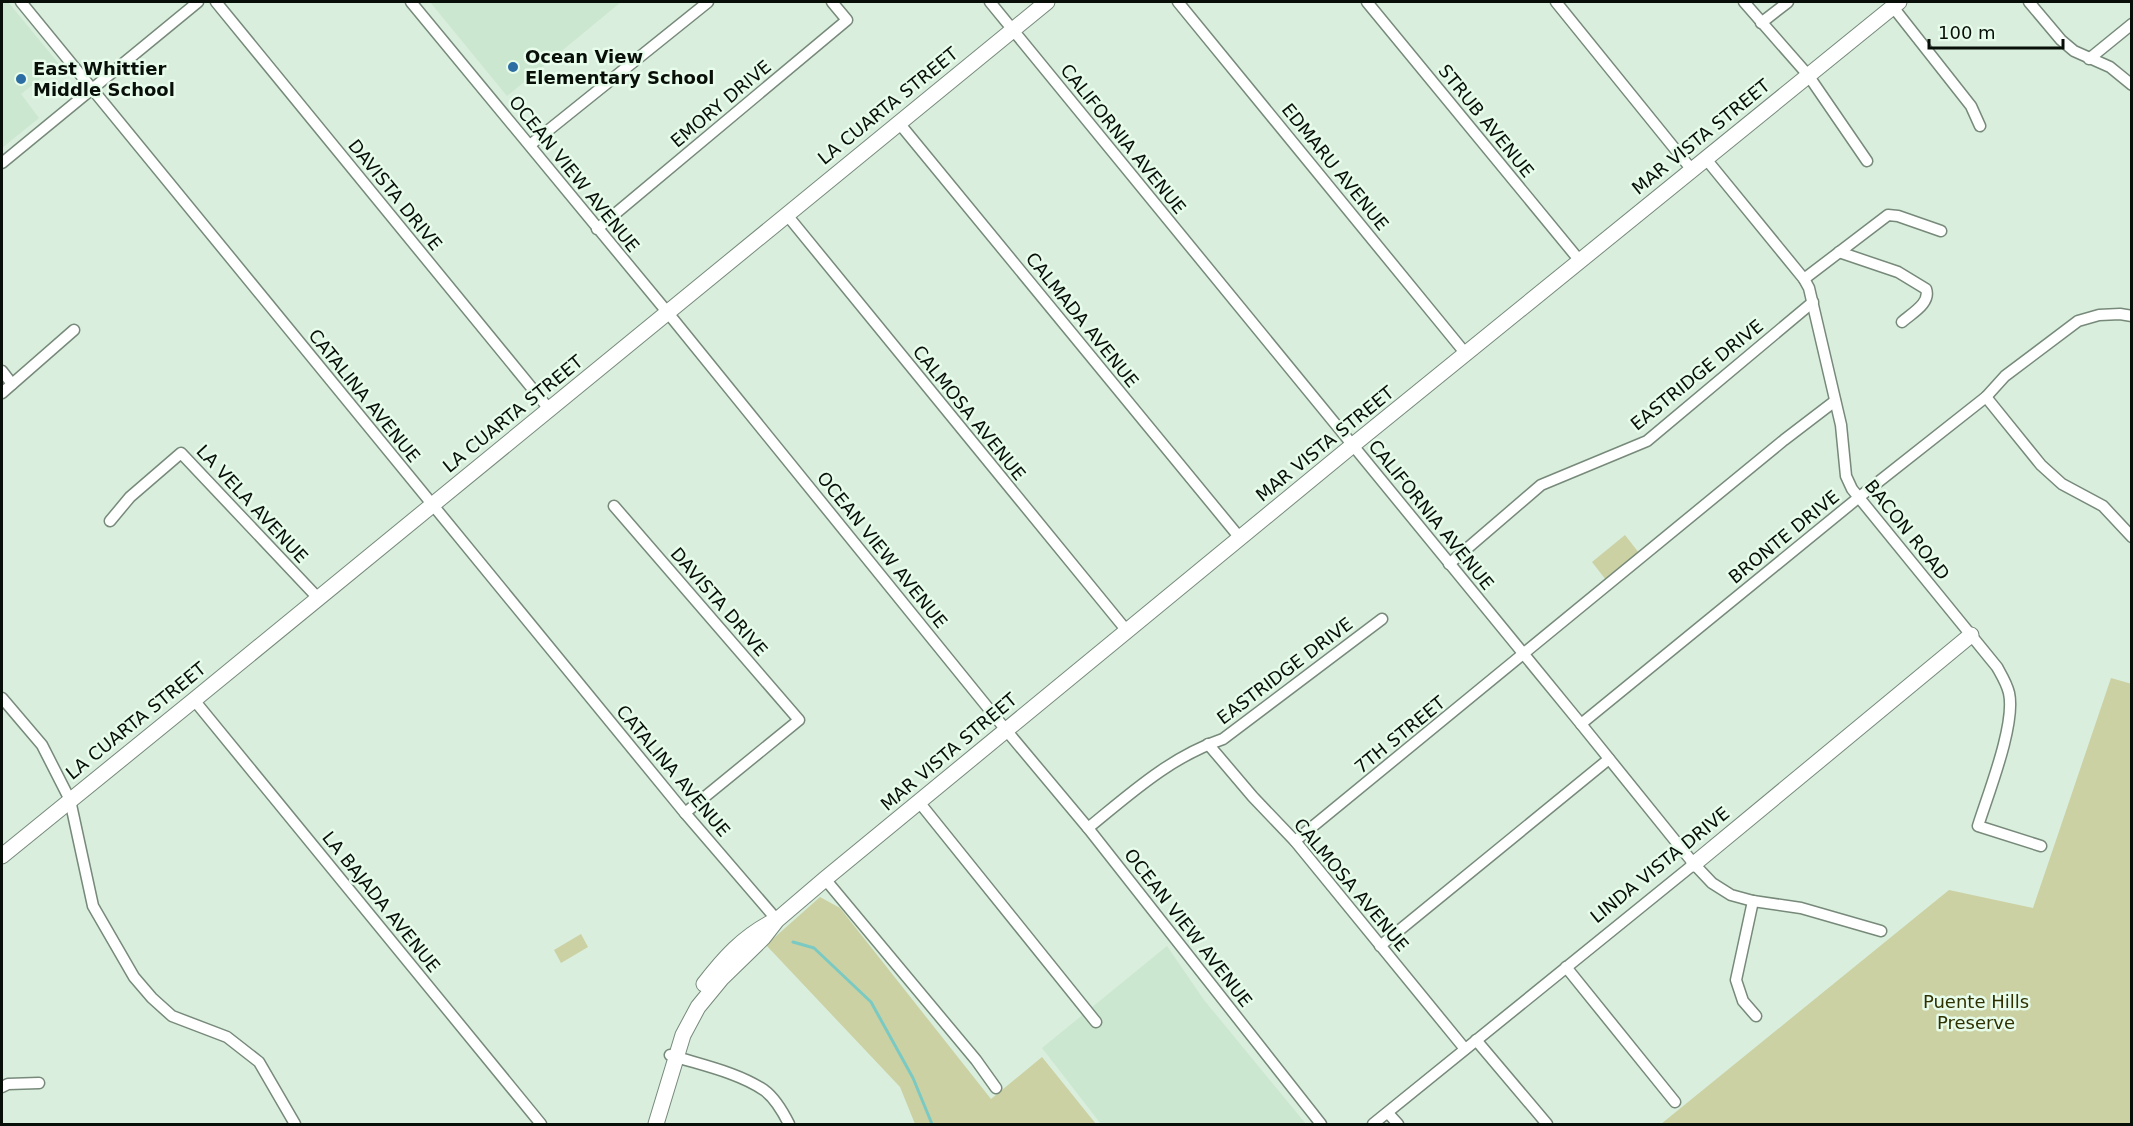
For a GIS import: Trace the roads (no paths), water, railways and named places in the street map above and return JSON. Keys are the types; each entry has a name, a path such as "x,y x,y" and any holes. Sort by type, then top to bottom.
{"street":[{"name":"CATALINA AVENUE","path":"21,2 685,813 777,920"},
{"path":"2,163 198,2"},
{"name":"DAVISTA DRIVE","path":"216,2 549,409"},
{"name":"OCEAN VIEW AVENUE","path":"411,2 1088,828 1321,1125"},
{"path":"530,145 708,2"},
{"name":"EMORY DRIVE","path":"597,229 847,20 832,2"},
{"name":"CALIFORNIA AVENUE","path":"990,2 1694,864 1721,890 1731,895 1801,908 1881,931"},
{"name":"LA CUARTA STREET","path":"2,856 1047,2"},
{"name":"EDMARU AVENUE","path":"1178,2 1466,354"},
{"name":"STRUB AVENUE","path":"1367,2 1580,261"},
{"path":"1556,2 1692,170"},
{"path":"1743,2 1808,75 1868,161"},
{"path":"1761,23 1788,2"},
{"path":"2029,2 2061,40 2074,51 2110,68 2132,85"},
{"path":"1896,4 1971,106 1980,126"},
{"name":"MAR VISTA STREET","path":"656,1125 680,1027 695,999 718,967 752,932 777,920 1353,445 1896,4"},
{"path":"2089,59 2132,24"},
{"name":"CALMADA AVENUE","path":"899,123 1240,538"},
{"name":"BACON ROAD","path":"1706,159 1804,279 1813,302 1841,425 1846,476 1858,498 1997,667 2010,695 2008,728 1978,826 2041,846"},
{"name":"CALMOSA AVENUE","path":"787,215 1126,631"},
{"path":"1804,279 1888,215 1898,216 1941,231"},
{"path":"1839,252 1898,272 1926,289 1928,293 1926,301 1902,322"},
{"name":"EASTRIDGE DRIVE","path":"1449,564 1541,485 1647,441 1813,302"},
{"name":"BRONTE DRIVE","path":"1581,724 1858,498 1986,397 2005,376 2078,321 2098,315 2132,316"},
{"path":"2,393 74,330"},
{"path":"2,371 12,384"},
{"path":"1986,397 2041,465 2062,484 2103,506 2132,537"},
{"name":"7TH STREET","path":"1296,841 1784,440 1835,401"},
{"name":"LA VELA AVENUE","path":"110,520 130,497 181,453 318,598"},
{"name":"DAVISTA DRIVE","path":"614,506 799,720 685,813"},
{"name":"EASTRIDGE DRIVE","path":"1088,828 1156,772 1223,739 1382,619"},
{"name":"LINDA VISTA DRIVE","path":"1373,1125 1971,635"},
{"path":"2,698 42,745 70,800 93,906 134,977 172,1016 227,1037 259,1062 294,1125"},
{"name":"LA BAJADA AVENUE","path":"194,700 541,1125"},
{"name":"CALMOSA AVENUE","path":"1209,744 1253,796 1296,841 1465,1049"},
{"path":"1380,946 1609,759"},
{"path":"919,802 1096,1022"},
{"path":"825,879 976,1060 996,1088"},
{"path":"1754,901 1736,980 1743,1001 1756,1016"},
{"path":"1566,967 1675,1102"},
{"path":"1476,1040 1547,1125"},
{"path":"673,1056 742,1078 766,1091 783,1111 789,1125"},
{"name":"MAR VISTA STREET","path":"647,1125 673,1056"},
{"path":"2,1087 8,1084 39,1083"},
{"path":"1388,1113 1398,1125"}],"waterway":[{"path":"793,942 814,948 871,1002 913,1078 932,1124"}],"place":[{"name":"Ocean View Elementary School","path":"513,67"},
{"name":"East Whittier Middle School","path":"21,79"}],"park label":[{"name":"Puente Hills Preserve","path":"1976,1012"}]}
